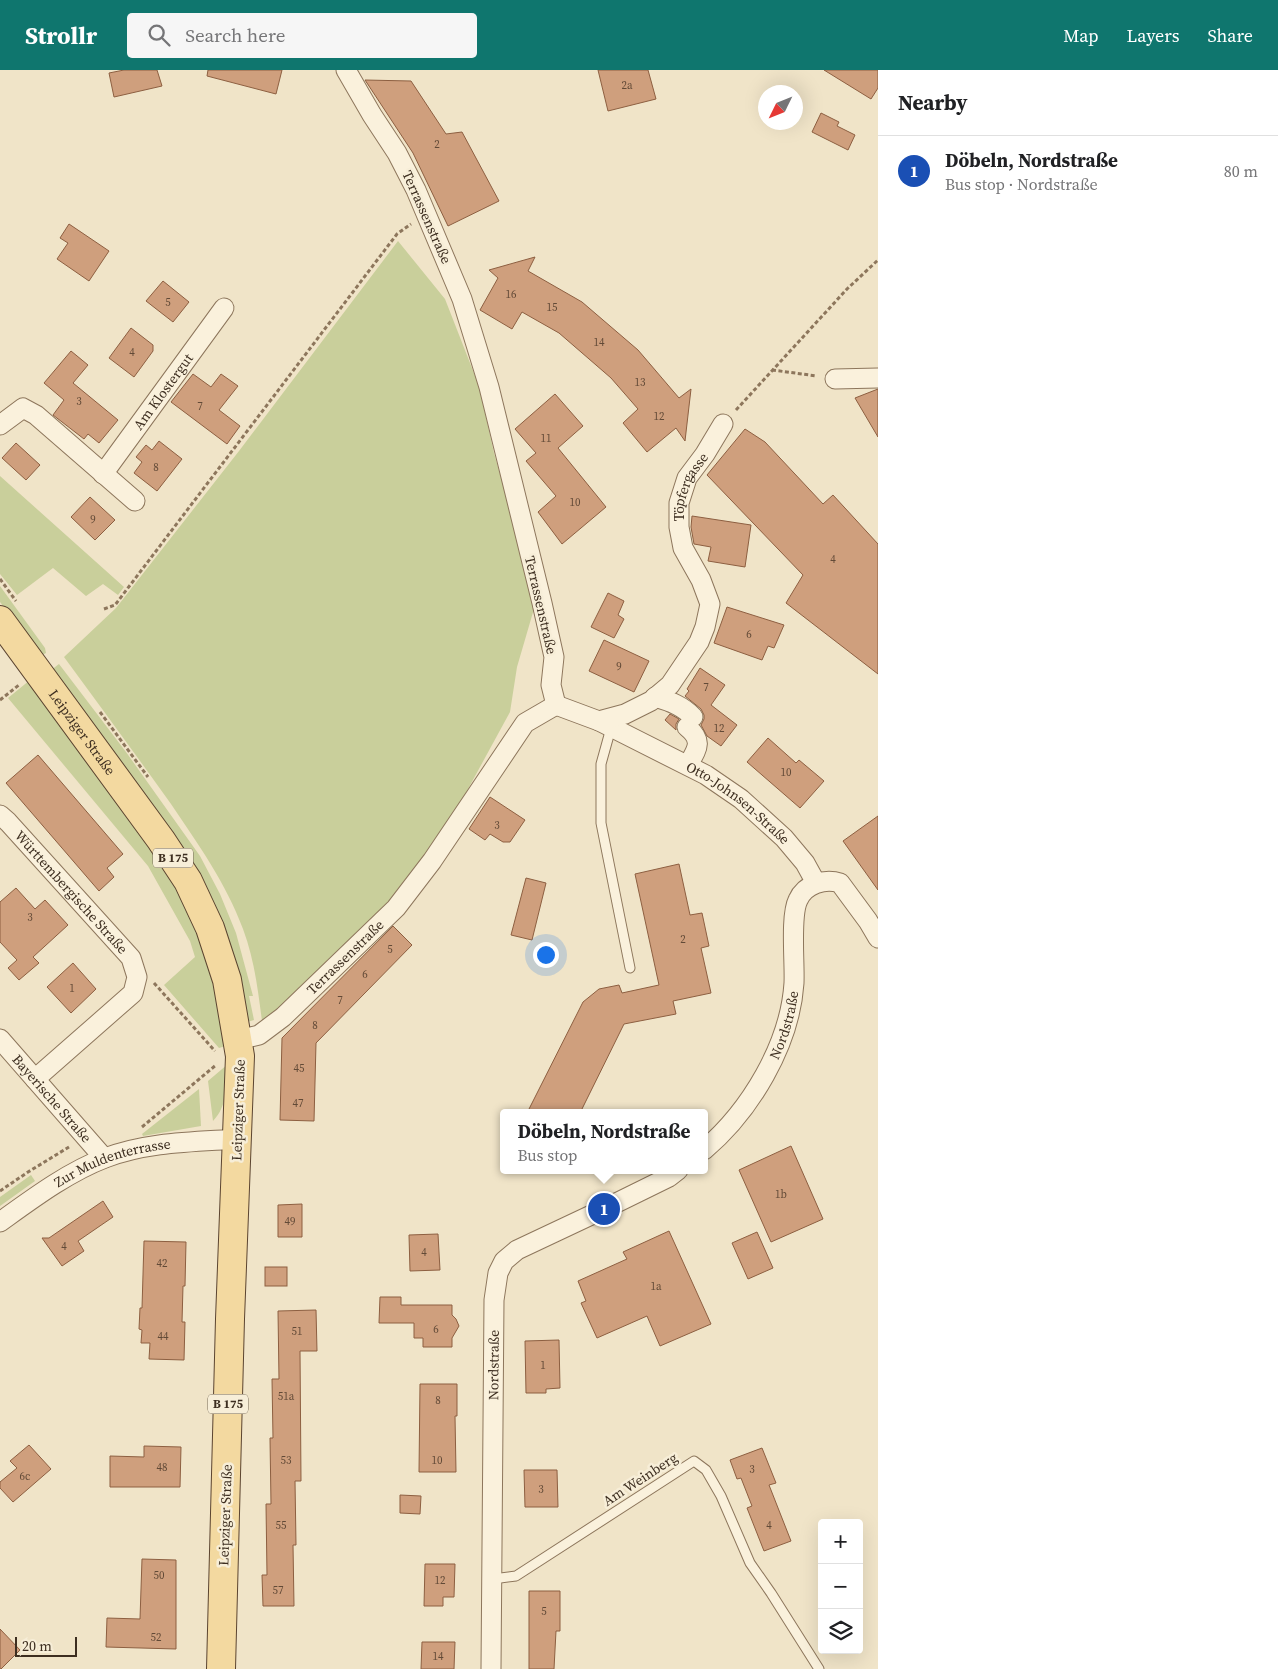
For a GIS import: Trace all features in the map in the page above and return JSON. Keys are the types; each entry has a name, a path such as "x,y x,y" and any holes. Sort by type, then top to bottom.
{"main road":[{"name":"Leipziger Straße","path":"0,620 161,840 188,882 210,928 227,980 237,1140 230,1319 221,1669"}],"street":[{"name":"Terrassenstraße","path":"233,1052 284,1017 396,908 432,861 525,723 556,705 551,685 554,657 552,648 489,387 462,299 426,214 397,153 346,70"},
{"name":"Am Klostergut","path":"103,474 224,308"},
{"path":"835,379 878,378"},
{"path":"0,425 23,408 36,414 135,501"},
{"name":"Töpfergasse","path":"605,724 655,697 670,685 700,642 710,604 701,580 683,548 679,527 679,503 687,478 705,454 723,424"},
{"path":"655,697 676,704 688,711 698,742 698,746 688,765"},
{"name":"Otto-Johnsen-Straße","path":"556,705 605,724 706,775 740,799 784,838 805,864 816,883"},
{"name":"Württembergische Straße","path":"0,815 131,958 137,977 133,993 35,1079"},
{"path":"816,883 833,880 840,883 878,938"},
{"name":"Nordstraße","path":"708,1147 720,1137 747,1105 774,1056 787,1021 794,984 794,932 798,900 806,889 816,883"},
{"name":"Bayerische Straße","path":"0,1039 104,1158"},
{"name":"Zur Muldenterrasse","path":"0,1222 40,1193 104,1158 135,1149 167,1143 237,1140"},
{"name":"Nordstraße","path":"491,1669 494,1300 498,1273 504,1261 517,1250 673,1174"}],"lane":[{"path":"605,724 601,764 601,823 630,968"},
{"name":"Am Weinberg","path":"493,1579 516,1576 694,1461 706,1470 710,1476 721,1496 750,1564 771,1593 819,1669"}],"path":[{"path":"104,610 115,604 397,234 426,214"},
{"path":"723,424 847,289 878,260"},
{"path":"772,370 835,379"},
{"path":"0,700 26,680"},
{"path":"134,969 144,971 233,1052 139,1130"},
{"path":"0,1191 73,1144 90,1141"}],"green space":[{"path":"398,241 445,299 479,386 494,453 536,602 517,667 510,712 444,833 411,880 298,996 262,1021 255,974 247,940 220,880 171,804 64,657 116,608 239,451"},
{"path":"0,476 124,587 118,595 103,584 86,596 53,568 17,595 0,574"},
{"path":"0,586 45,648 46,653 40,656 0,602"},
{"path":"59,664 126,752 200,856 220,894 236,933 253,996 249,996 254,1020 247,1022 237,977 50,671"},
{"path":"30,680 176,881 207,948 229,1045 219,1048 164,985 195,957 190,941 148,866 8,698"},
{"path":"228,1064 224,1102 213,1121 208,1081"},
{"path":"199,1089 201,1126 143,1136 142,1134"},
{"path":"31,1175 35,1181 0,1206 0,1197"}],"building":[{"path":"124,70 157,70 162,86 114,97 109,73"},
{"path":"208,70 282,70 276,94 207,76"},
{"path":"598,70 648,70 656,99 608,111"},
{"path":"824,70 878,70 878,88 871,99"},
{"path":"365,80 411,81 446,134 462,132 499,201 448,226 413,153"},
{"path":"821,113 839,122 837,126 855,135 848,150 812,132"},
{"path":"69,224 109,251 89,281 57,259 68,243 60,238"},
{"path":"535,257 528,271 582,302 638,350 679,398 691,389 685,441 676,428 647,452 623,423 638,409 611,378 559,333 522,312 512,329 480,310 498,278 489,270"},
{"path":"163,281 189,302 173,322 146,301"},
{"path":"131,328 153,345 153,351 134,377 109,358"},
{"path":"71,351 88,365 73,383 118,420 99,443 88,434 84,439 53,415 64,400 44,383"},
{"path":"193,374 211,387 221,374 238,386 219,410 240,426 227,444 171,402"},
{"path":"878,389 878,437 855,398"},
{"path":"555,394 583,426 558,448 606,507 562,544 538,512 556,496 526,461 536,453 515,429"},
{"path":"745,429 765,442 823,504 833,495 878,544 878,674 786,603 803,575 707,475"},
{"path":"159,441 182,459 157,491 134,473 142,462 136,457 146,445 152,450"},
{"path":"16,443 40,465 26,480 2,458"},
{"path":"90,497 115,520 95,540 71,517"},
{"path":"692,516 751,525 745,567 708,561 711,547 694,544 691,527"},
{"path":"608,593 624,601 618,615 624,619 614,638 591,627"},
{"path":"727,607 784,625 774,648 768,646 762,660 714,643"},
{"path":"604,640 649,661 634,692 589,671"},
{"path":"700,668 725,685 711,705 737,725 721,746 707,736 701,725 704,715 701,709 685,696 689,691 687,689"},
{"path":"670,714 679,719 676,724 676,730 665,720"},
{"path":"768,738 796,763 799,760 824,781 800,808 747,762"},
{"path":"38,755 123,854 107,868 114,877 99,891 6,783"},
{"path":"490,797 525,820 510,842 503,842 490,834 485,840 469,829"},
{"path":"878,816 878,890 843,841"},
{"path":"679,864 690,915 702,913 709,946 701,948 711,993 673,1001 676,1014 624,1024 582,1109 529,1109 583,1002 599,989 619,985 622,993 659,985 635,874"},
{"path":"526,878 546,883 532,940 511,935"},
{"path":"16,888 35,909 45,900 68,925 33,957 39,963 19,980 8,968 17,960 0,942 0,902"},
{"path":"393,926 412,945 316,1043 314,1121 280,1120 282,1038"},
{"path":"73,963 96,989 71,1013 47,987"},
{"path":"791,1146 823,1219 771,1242 739,1170"},
{"path":"103,1201 113,1217 78,1241 84,1251 62,1266 42,1238 49,1238"},
{"path":"302,1204 302,1237 278,1237 278,1205"},
{"path":"669,1231 711,1324 660,1346 647,1316 597,1338 581,1303 586,1301 578,1281 627,1259 623,1252"},
{"path":"757,1232 773,1268 748,1279 732,1243"},
{"path":"438,1234 440,1270 410,1271 409,1235"},
{"path":"144,1241 186,1242 182,1322 185,1322 184,1360 149,1359 150,1343 141,1343 142,1330 139,1329 140,1308 142,1308"},
{"path":"265,1267 287,1267 287,1286 265,1286"},
{"path":"380,1297 401,1297 401,1305 452,1305 452,1315 459,1326 452,1338 452,1347 423,1347 423,1338 414,1338 414,1323 379,1323"},
{"path":"316,1310 317,1351 300,1351 301,1481 295,1481 296,1545 293,1545 294,1606 263,1606 262,1575 267,1575 266,1504 271,1504 270,1438 273,1438 272,1379 279,1379 278,1311"},
{"path":"559,1340 560,1388 546,1389 546,1393 526,1393 525,1341"},
{"path":"420,1384 457,1384 457,1416 455,1416 456,1472 419,1472"},
{"path":"29,1445 51,1469 13,1502 0,1488 0,1482 17,1468 10,1461"},
{"path":"144,1446 181,1447 180,1487 110,1487 110,1456 144,1457"},
{"path":"762,1448 776,1483 769,1485 791,1541 764,1551 747,1508 752,1506 741,1478 737,1479 730,1460"},
{"path":"524,1470 557,1470 558,1507 525,1507"},
{"path":"400,1495 421,1496 420,1514 400,1513"},
{"path":"142,1559 176,1560 176,1649 106,1647 107,1618 140,1619"},
{"path":"425,1564 455,1564 454,1597 443,1597 443,1606 424,1606"},
{"path":"529,1591 560,1591 560,1631 556,1631 554,1669 529,1669"},
{"path":"0,1629 20,1650 1,1669 0,1669"},
{"path":"422,1642 455,1642 454,1669 421,1669"}],"place":[{"name":"Döbeln, Nordstraße","path":"604,1209"}]}
